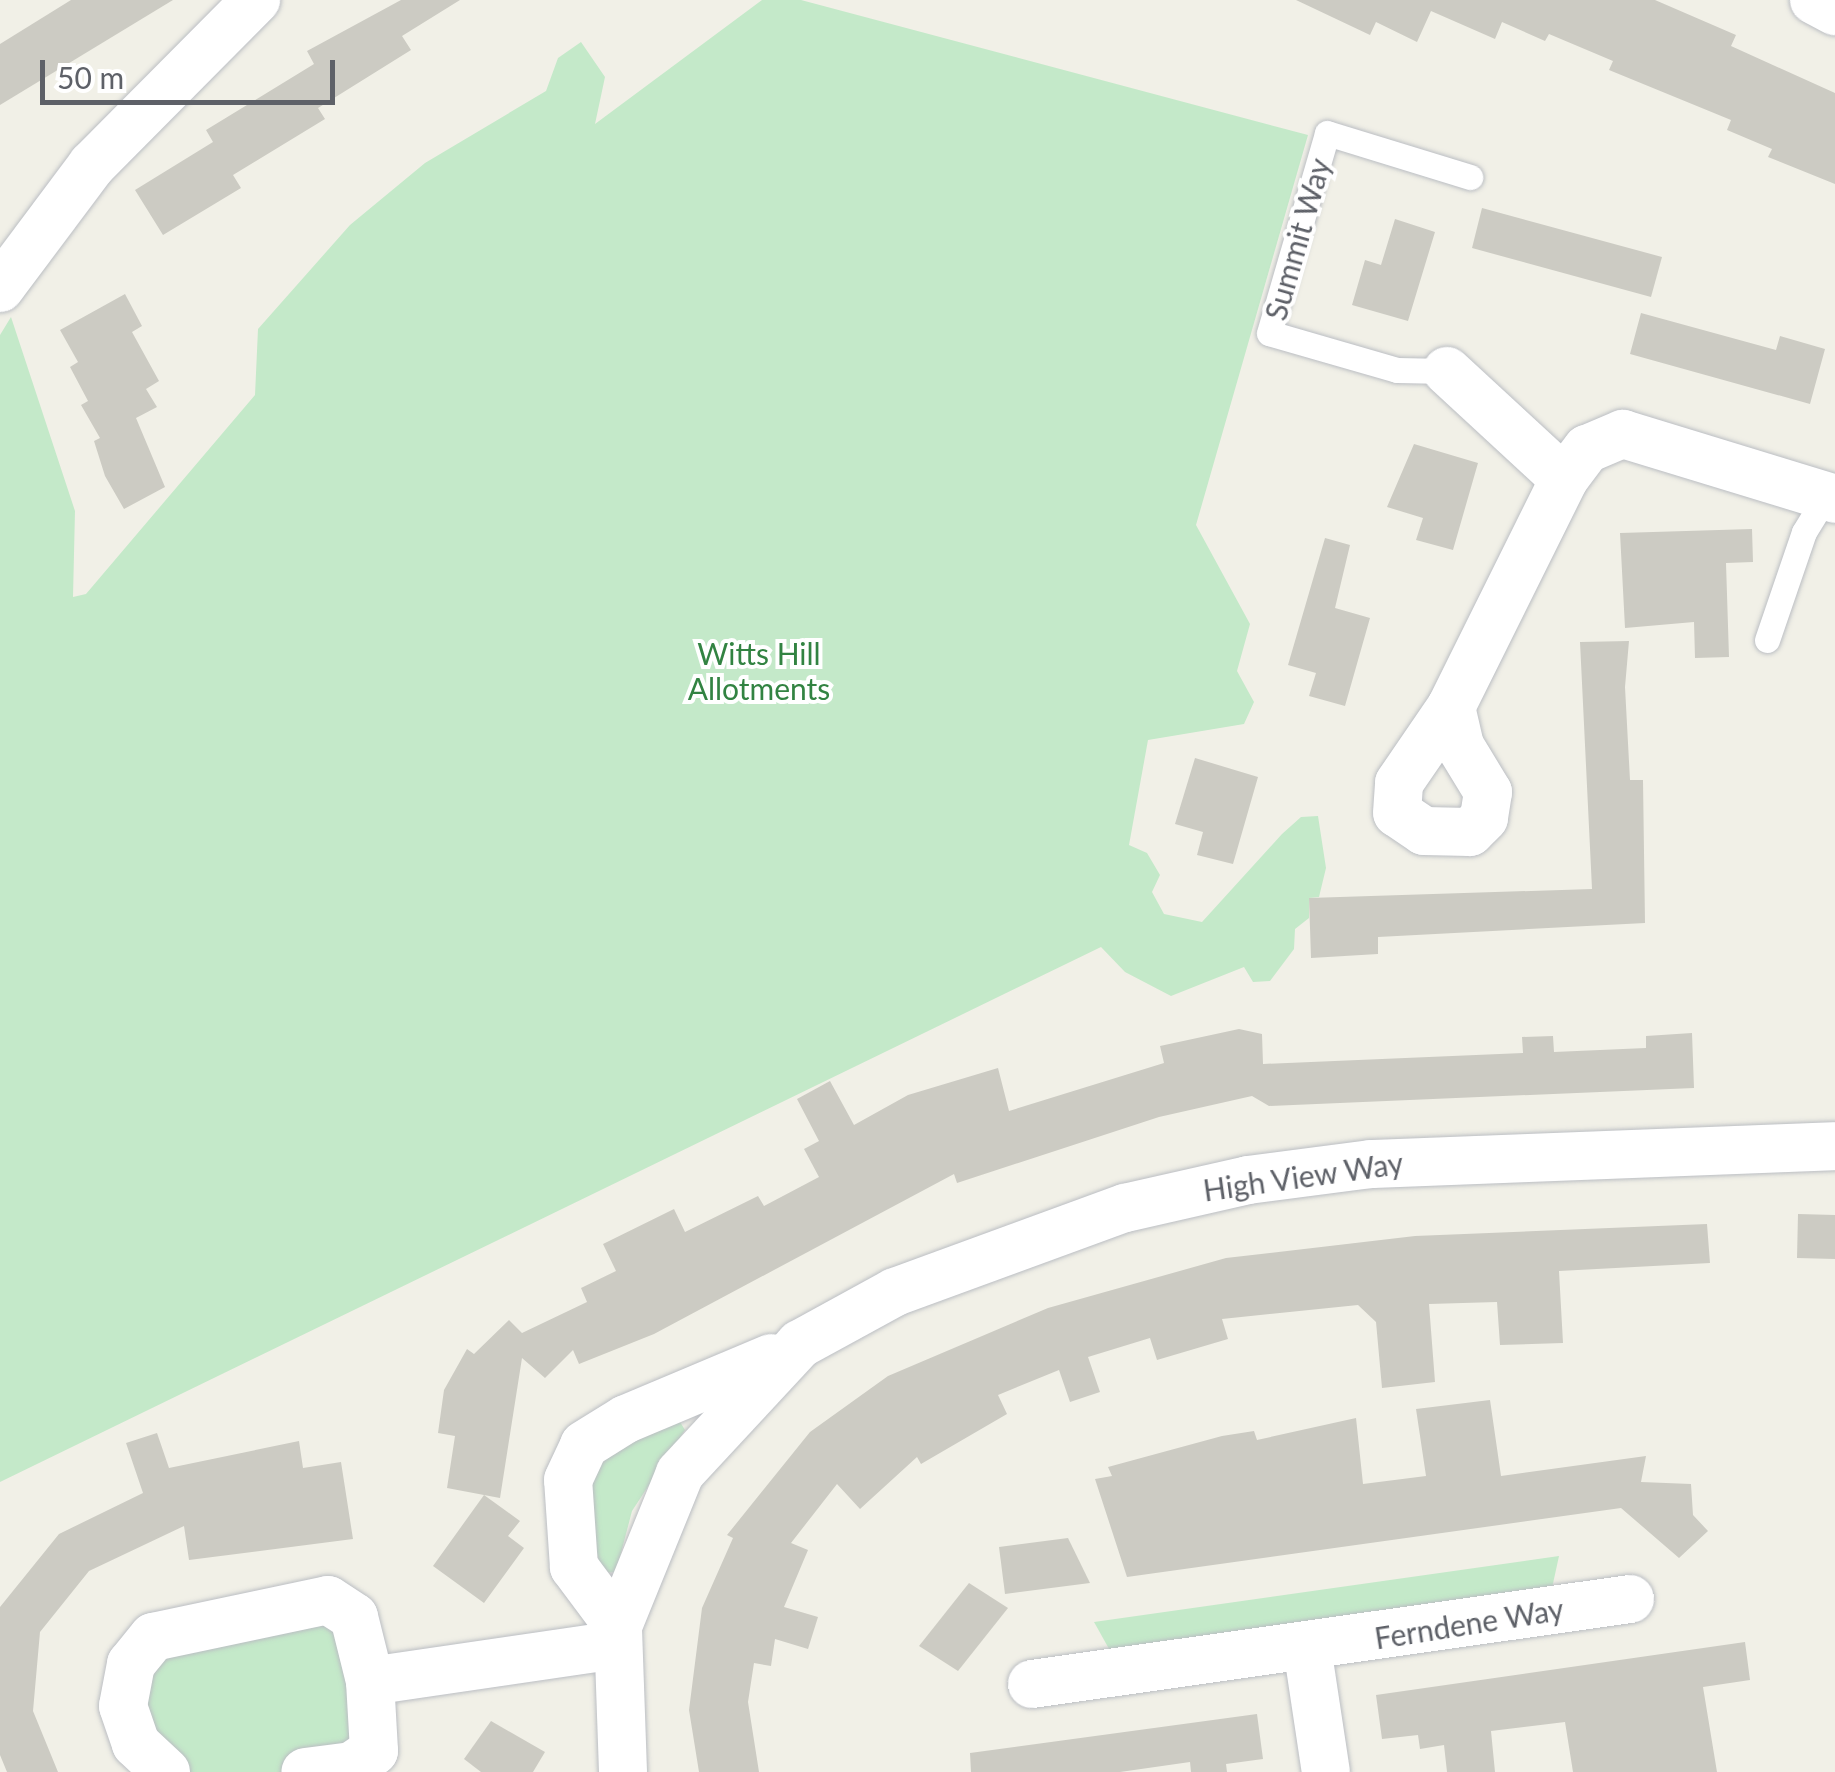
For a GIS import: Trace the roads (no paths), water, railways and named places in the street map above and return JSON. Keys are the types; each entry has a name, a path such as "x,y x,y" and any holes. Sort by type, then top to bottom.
{"street":[{"path":"0,288 92,166 256,0"},
{"path":"1814,0 1835,12"},
{"name":"Summit Way","path":"1448,371 1564,479"},
{"path":"1451,707 1564,479 1587,449 1622,434 1830,498"},
{"name":"High View Way","path":"617,1635 574,1566 568,1480 584,1445 626,1419 800,1344 964,1263 1185,1192 1372,1164 1835,1146"},
{"name":"High View Way","path":"622,1772 617,1635 680,1473 800,1344"},
{"name":"Ferndene Way","path":"1032,1684 1308,1648 1630,1599"},
{"path":"166,1772 136,1744 122,1696 132,1664 173,1627 337,1602 354,1617 370,1681 370,1759 305,1772"},
{"path":"370,1681 617,1635"},
{"path":"1308,1648 1326,1772"}],"lane":[{"name":"Summit Way","path":"1448,371 1398,370 1269,333 1327,134 1470,177"},
{"path":"1767,640 1804,532 1830,498"}],"park label":[{"name":"Witts Hill Allotments","path":"759,670"}]}
